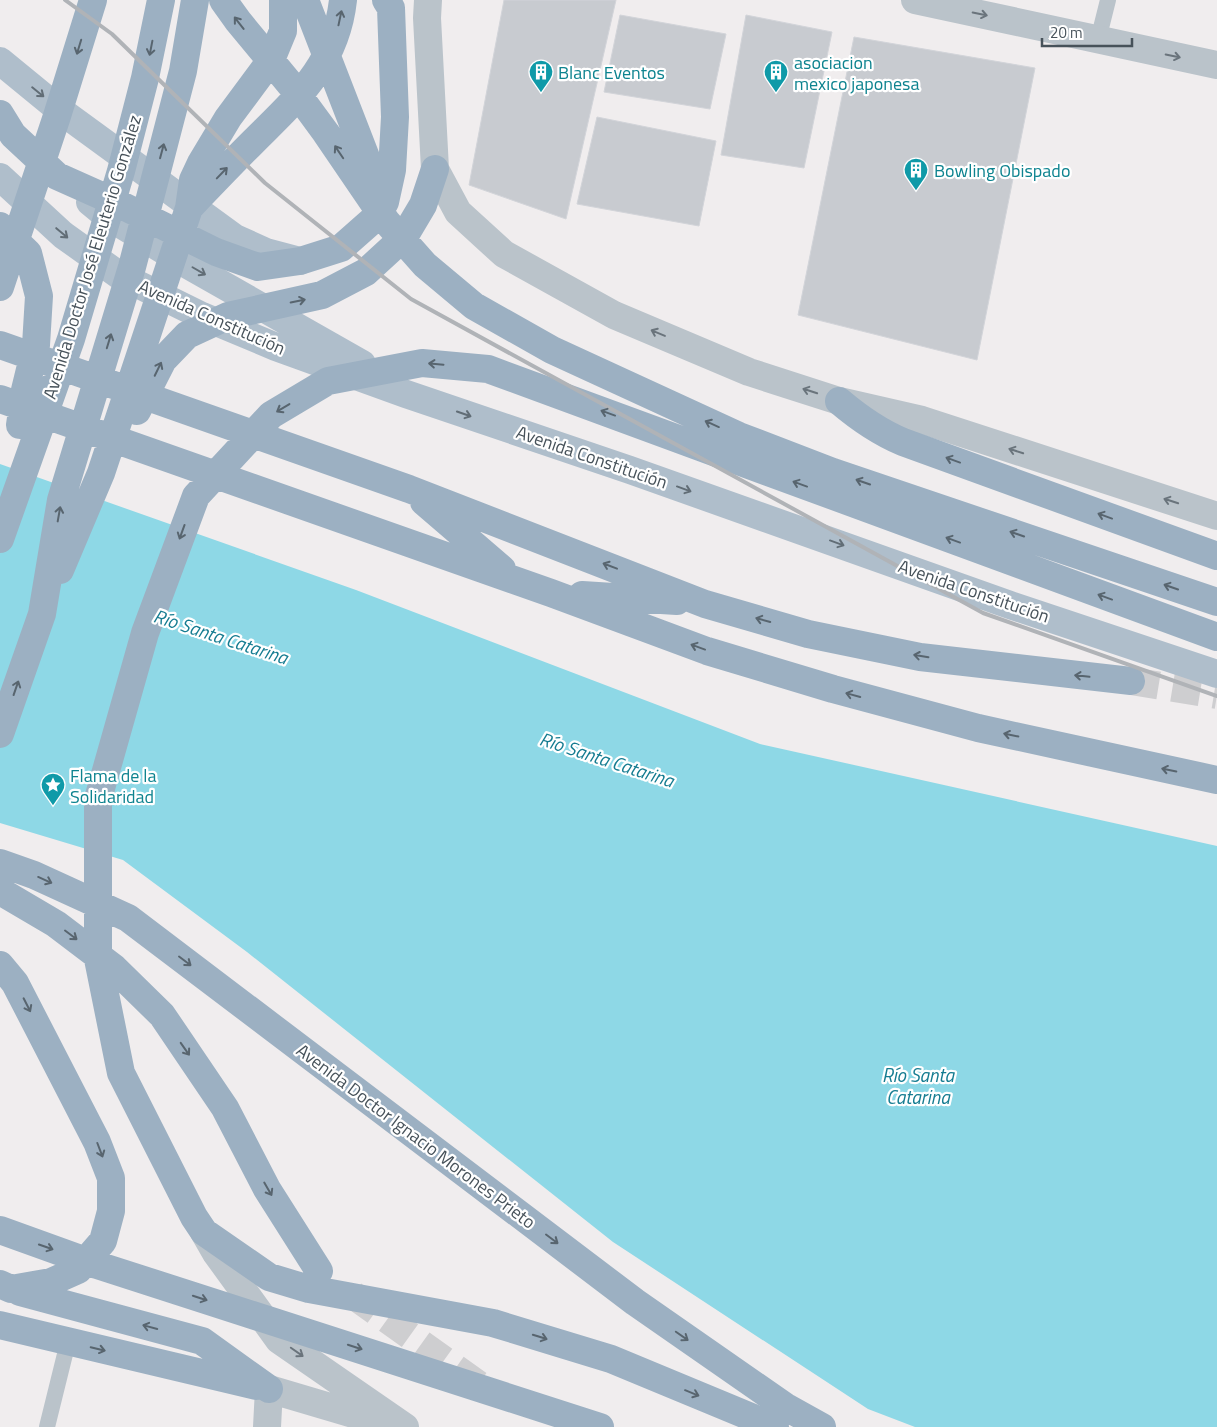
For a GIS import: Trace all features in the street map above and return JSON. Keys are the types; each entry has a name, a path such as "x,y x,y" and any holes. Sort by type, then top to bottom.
{"highway":[{"path":"0,287 58,116 93,0"},
{"name":"Avenida Doctor José Eleuterio González","path":"0,539 71,339 118,181 145,78 161,0"},
{"name":"Avenida Doctor José Eleuterio González","path":"0,734 42,614 61,500 132,267 183,71 195,0"},
{"path":"223,0 290,84 386,221 425,265 474,306 552,350 739,436 834,472 1217,602"},
{"path":"42,614 101,473 189,208 193,180 228,118 271,60 283,31 283,0"},
{"path":"305,0 369,165 386,221"},
{"path":"189,208 298,97 320,68 334,41 341,17 343,0"},
{"path":"0,114 13,135 58,176 122,205 216,252 258,267 300,261 341,248 374,218 385,202 392,170 395,117 389,3"},
{"path":"101,473 141,404 162,360 187,335 228,316 322,295 366,272 404,237 423,205 435,169"},
{"path":"0,226 28,253 39,296 36,345 25,390 18,436 18,487"},
{"path":"0,345 409,489 706,604 808,634 920,657 1131,681"},
{"path":"775,1427 611,1359 493,1323 314,1280 269,1278 199,1224 121,1073 98,959 98,799 145,633 196,496 271,415 328,380 422,363 488,369 1217,637"},
{"path":"0,399 552,593 707,651 833,689 978,728 1217,780"},
{"path":"839,401 860,419 882,433 903,442 1217,556"},
{"path":"409,489 514,580"},
{"path":"552,593 706,604"},
{"name":"Avenida Doctor Ignacio Morones Prieto","path":"0,863 34,875 128,918 634,1302 786,1407 822,1427"},
{"path":"0,891 56,924 114,968 162,1015 225,1108 314,1280"},
{"path":"0,965 20,992 98,1142 111,1178 111,1211 103,1241 78,1270 51,1282 6,1287"},
{"path":"0,1230 98,1265 600,1427"},
{"path":"6,1287 202,1341 269,1389"},
{"path":"0,1325 269,1389"},
{"path":"499,1400 550,1427"}],"main road":[{"path":"0,62 61,111 235,238 266,252 300,261"},
{"path":"58,176 107,216 188,265 428,402"},
{"name":"Avenida Constitución","path":"0,177 63,235 119,274 202,316 276,347 428,402 630,470 1010,604 1217,674"}],"street":[{"path":"428,0 427,18 435,169 458,212 504,254 614,315 749,372 839,401 922,420 1217,516"},
{"path":"915,0 1217,65"},
{"path":"199,1224 216,1253 279,1340 405,1427"},
{"path":"267,1427 269,1389 396,1427"}],"lane":[{"path":"1098,40 1108,0"},
{"path":"47,1427 68,1342"}],"water":[{"name":"Río Santa Catarina","path":"0,464 356,590 760,744 1217,846 1217,1427 915,1427 868,1409 613,1242 247,952 123,860 0,823"}],"building":[{"name":"Blanc Eventos","path":"504,0 616,0 566,219 469,185"},
{"path":"620,15 726,34 710,109 604,92"},
{"name":"asociacion mexico japonesa","path":"746,15 832,32 804,168 721,155"},
{"name":"Bowling Obispado","path":"854,37 1035,68 977,360 798,315"},
{"path":"597,117 716,141 699,226 577,204"}],"tunnel":[{"path":"1131,681 1217,695"},
{"path":"353,1295 479,1385"}],"railway":[{"path":"65,0 112,34 265,183 411,299 983,613 1217,696"}],"place":[{"name":"Blanc Eventos","path":"541,93"},
{"name":"asociacion mexico japonesa","path":"776,93"},
{"name":"Bowling Obispado","path":"916,191"},
{"name":"Flama de la Solidaridad","path":"53,806"}]}
